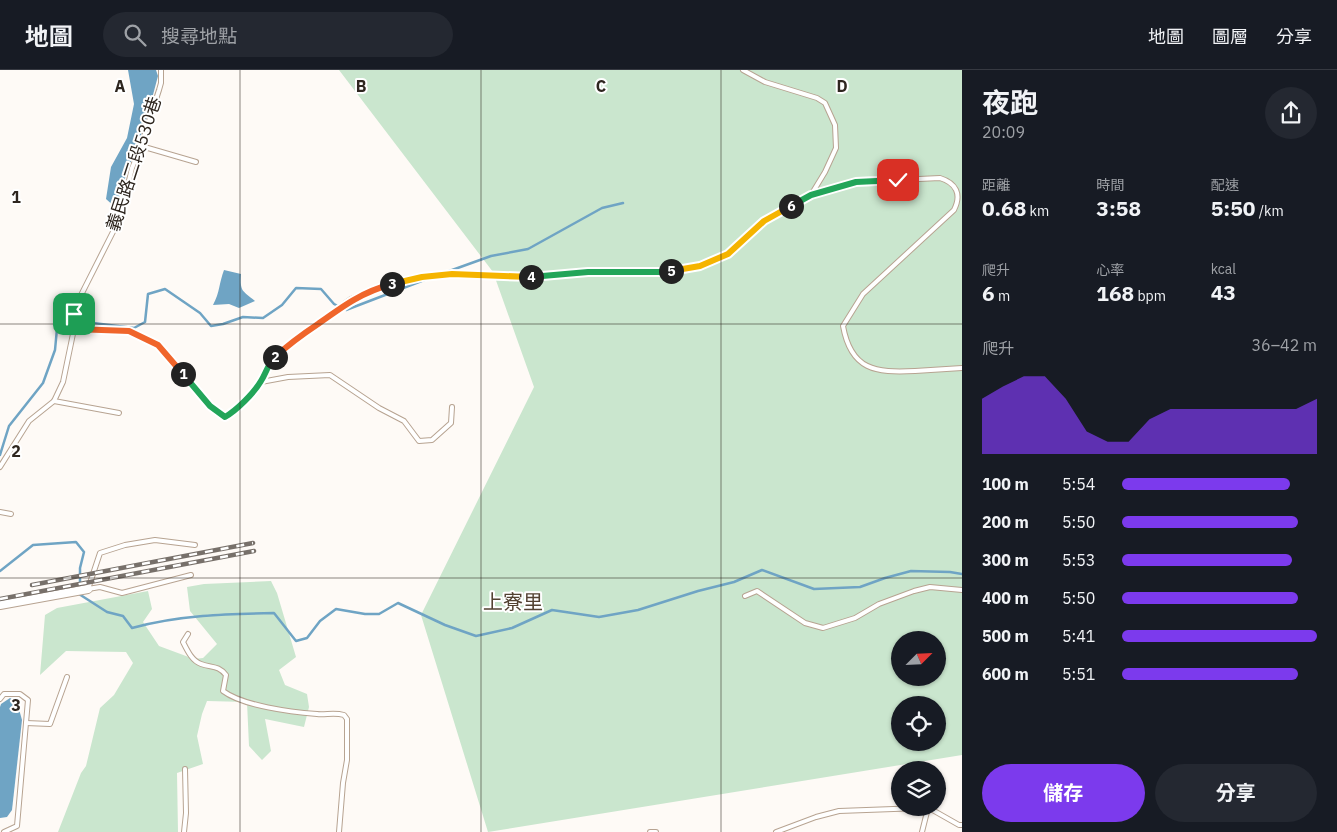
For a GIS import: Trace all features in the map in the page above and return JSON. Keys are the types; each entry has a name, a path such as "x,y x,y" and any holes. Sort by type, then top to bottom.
{"street":[{"path":"0,605 88,589"}],"lane":[{"name":"義民路二段530巷","path":"0,467 29,421 54,401 63,382 74,329 76,305 120,218 132,168 161,83 160,70"},
{"path":"743,70 765,82 817,98 825,103 835,125 836,148 825,172 811,195"},
{"path":"140,146 196,162"},
{"path":"74,329 129,331 158,345 210,406 225,417 234,412 261,382 270,361 288,345 351,300 381,287 422,277 452,274 532,277 588,272 663,272 700,266 728,254 764,221 811,195 856,182 940,178 950,181 954,185 959,196 958,205 863,294 843,326 846,340 853,354 876,370 894,372 962,368"},
{"path":"261,382 330,375 379,408 404,421 419,441 432,440 450,423 452,407"},
{"path":"54,401 119,414"},
{"path":"0,512 11,514"},
{"path":"191,575 122,593 100,587 88,589 100,553 125,545 155,540 196,545"},
{"path":"745,596 757,591 805,623 823,628 855,618 879,604 914,591 930,587 962,590"},
{"path":"188,634 183,642 188,652 199,663 221,668 226,675 223,690 231,697 277,710 344,715 347,719 347,760 342,782 339,832"},
{"path":"26,723 50,724 67,677"},
{"path":"0,699 4,694 20,694 28,700 17,826 4,832"},
{"path":"184,832 186,769"},
{"path":"776,832 839,810 891,809"},
{"path":"922,832 926,816"},
{"path":"943,816 962,825"},
{"path":"650,832 656,832"}],"green space":[{"path":"339,70 962,70 962,755 925,761 891,761 891,767 488,832 421,615 534,387 493,272"},
{"path":"271,581 277,593 296,657 279,670 285,685 307,694 309,707 304,727 265,719 271,751 262,760 249,746 247,702 207,701 197,736 203,764 177,773 178,832 58,832 81,773 86,766 100,708 114,695 133,663 126,652 66,651 40,675 45,615 57,608 148,591 152,609 143,622 159,646 194,659 203,658 217,644 190,611 187,587 204,584"}],"water":[{"path":"128,70 156,70 158,76 146,121 116,208 106,199 111,167 127,138 134,104"},
{"path":"224,270 241,274 243,290 255,301 239,308 229,304 213,305"},
{"path":"10,698 17,702 22,720 12,810 7,817 0,818 0,707 1,704"}],"waterway":[{"path":"441,274 491,256 528,249 602,208 623,203"},
{"path":"0,455 9,426 43,383 55,350 59,307 70,303 93,323 134,328 145,322 148,294 165,289 200,313 211,326 243,317 263,318 282,305 296,288 321,289 334,304 346,310 432,277"},
{"path":"0,571 33,545 76,542 84,552 80,568 80,582"},
{"path":"79,594 107,612 123,616 132,628 185,618 274,613 296,641 307,638 320,621 336,609 365,614 379,614 398,603 445,625 476,636 512,628 552,610 599,617 638,610 734,582 762,570 814,589 860,587 911,571 962,574"}],"railway":[{"path":"32,585 253,543"},
{"path":"0,599 254,551"}],"district":[{"name":"上寮里","path":"513,602"}],"route":[{"path":"74,314 74,329 129,331 158,345 210,406 225,417 234,412 261,382 270,361 288,345 351,300 381,287 422,277 452,274 532,277 588,272 663,272 700,266 728,254 764,221 811,195 856,182 898,180"}]}
